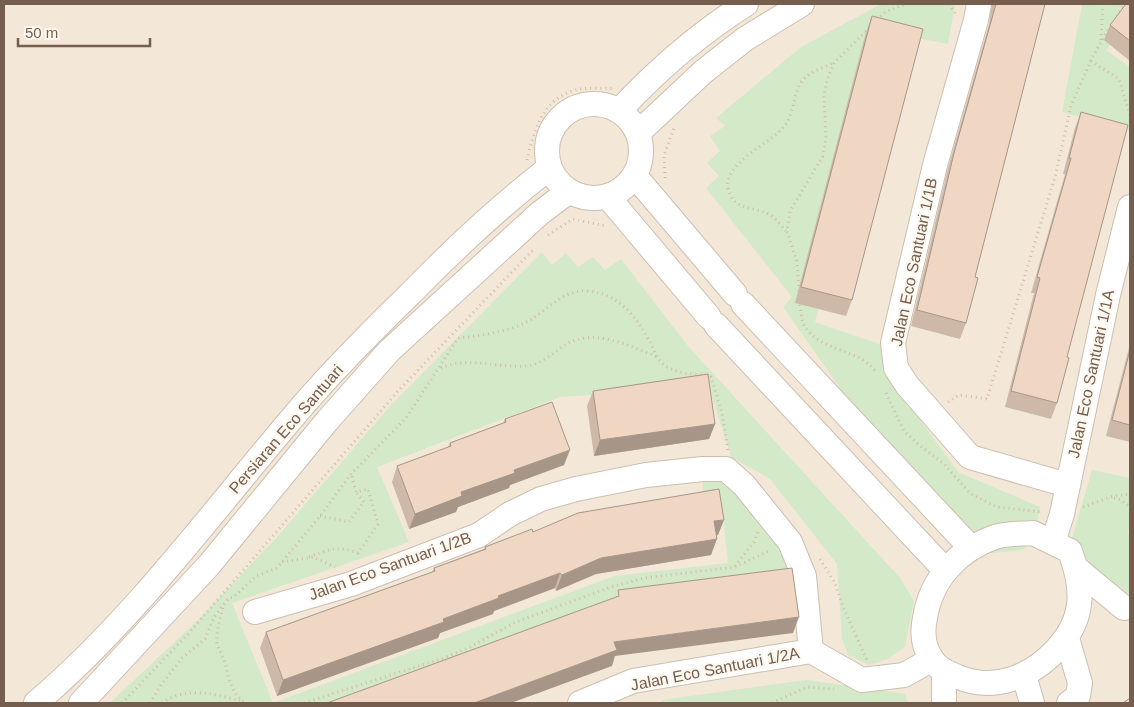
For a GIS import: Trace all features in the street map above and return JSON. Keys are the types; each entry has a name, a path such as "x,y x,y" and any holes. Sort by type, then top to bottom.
{"street":[{"path":"619,111 646,82 728,15 746,4"},
{"path":"638,133 703,72 745,39 802,4"},
{"name":"Jalan Eco Santuari 1/1B","path":"979,4 935,165 893,343 896,368 933,418 970,457 1067,485"},
{"path":"591,104 606,105 619,111 630,121 638,133 642,148 635,176 618,192 608,197 594,199 568,192 557,182 549,168 546,154 547,139 553,126 563,114 576,107 591,104"},
{"name":"Persiaran Eco Santuari","path":"36,703 65,678 187,546 305,403 370,333 462,242 549,168"},
{"path":"635,176 763,326 971,548"},
{"name":"Persiaran Eco Santuari","path":"81,703 209,565 326,421 389,351 526,226 568,192"},
{"path":"608,197 736,349 945,570"},
{"name":"Jalan Eco Santuari 1/1A","path":"1053,542 1062,514 1108,295 1130,207"},
{"path":"736,349 763,326"},
{"name":"Jalan Eco Santuari 1/2B","path":"255,612 351,584 479,534 510,514 541,499 576,489 646,475 703,468 726,469 744,485 790,542 804,576 811,651"},
{"path":"904,674 923,628 930,594 945,570 971,548 997,536 1033,533 1070,551 1081,590 1079,609 1067,638 1038,667 1013,679 985,684 968,681 938,666"},
{"path":"1076,568 1127,608"},
{"path":"1079,609 1127,608"},
{"path":"923,628 925,646 938,666 944,703"},
{"path":"1067,638 1080,683 1078,696 1069,703"},
{"name":"Jalan Eco Santuari 1/2A","path":"580,703 633,681 811,651 862,680 904,674 938,666"},
{"path":"987,703 1013,679"},
{"path":"1013,679 1032,703"}],"path":[{"path":"1101,41 1103,4"},
{"path":"933,418 942,405 960,395 987,399 1055,177 1071,106 1091,60 1124,4"},
{"path":"1091,60 1119,79 1130,115"},
{"path":"787,231 770,214 741,208 731,198 728,177 737,165 781,130 790,118 799,85 804,80 834,63"},
{"path":"666,182 663,174 664,155 676,125"},
{"path":"544,238 573,219 605,225 611,232"},
{"path":"122,703 188,634 399,390 537,246"},
{"path":"441,368 453,362 526,366 548,358 566,344 590,337 607,338 658,357"},
{"path":"320,516 348,522 364,502 356,492 351,474"},
{"path":"281,563 309,557 333,548 349,550 358,554 378,524 368,489 356,492"},
{"path":"1110,497 1121,500 1130,507"},
{"path":"735,567 754,542 762,508"},
{"path":"304,703 441,659 468,648 516,622 608,588 644,578 735,567 790,542"},
{"path":"309,557 327,562 336,567 351,584"},
{"path":"223,607 217,630 217,646 223,656 227,679 243,703"},
{"path":"772,703 807,686 839,690"},
{"path":"162,703 176,694 191,693 212,694 243,703"}],"shaded area":[{"path":"4,4 1130,4 1130,703 4,703"}],"green space":[{"path":"881,4 955,4 948,44 884,31 815,322 882,345 885,372 958,472 1040,507 1035,536 1023,550 975,555 945,537 783,307 792,297 706,188 719,176 707,163 720,151 710,136 725,126 716,118 801,47"},
{"path":"1082,4 1130,4 1130,19 1106,50 1130,67 1130,131 1062,112"},
{"path":"542,252 552,265 566,253 578,267 593,257 605,270 621,259 688,346 900,578 914,601 905,647 888,659 869,665 848,655 842,639 837,564 770,479 731,457 709,387 560,397 377,467 409,542 232,603 273,703 110,703 198,620 277,537 391,405"},
{"path":"1092,470 1130,478 1130,528 1128,530 1130,541 1130,593 1106,600 1069,549"},
{"path":"702,479 728,481 791,561 794,579 334,703 273,703 614,576 728,563 722,507 705,501"},
{"path":"806,680 905,694 908,703 663,703 662,700"}],"building":[{"path":"996,4 1045,4 975,277 978,278 966,323 917,310 954,153"},
{"path":"1126,4 1130,4 1130,41 1110,25"},
{"path":"872,16 923,29 852,300 801,287"},
{"path":"1081,112 1128,125 1067,357 1069,358 1057,403 1011,391 1040,278 1037,277 1071,158 1069,158"},
{"path":"1130,350 1130,425 1112,420"},
{"path":"708,374 715,424 600,440 593,391"},
{"path":"552,402 570,450 514,470 515,473 461,492 462,496 415,514 397,466 451,446 450,443 506,422 505,419"},
{"path":"719,489 724,520 714,521 717,539 601,558 562,575 560,573 498,596 499,598 443,619 444,622 283,680 266,632 435,571 434,568 486,549 485,547 532,529 533,532 578,513"},
{"path":"792,568 799,617 614,642 617,650 474,703 327,703 619,596 618,590"},
{"path":"1130,698 1130,703 1123,703"}]}
